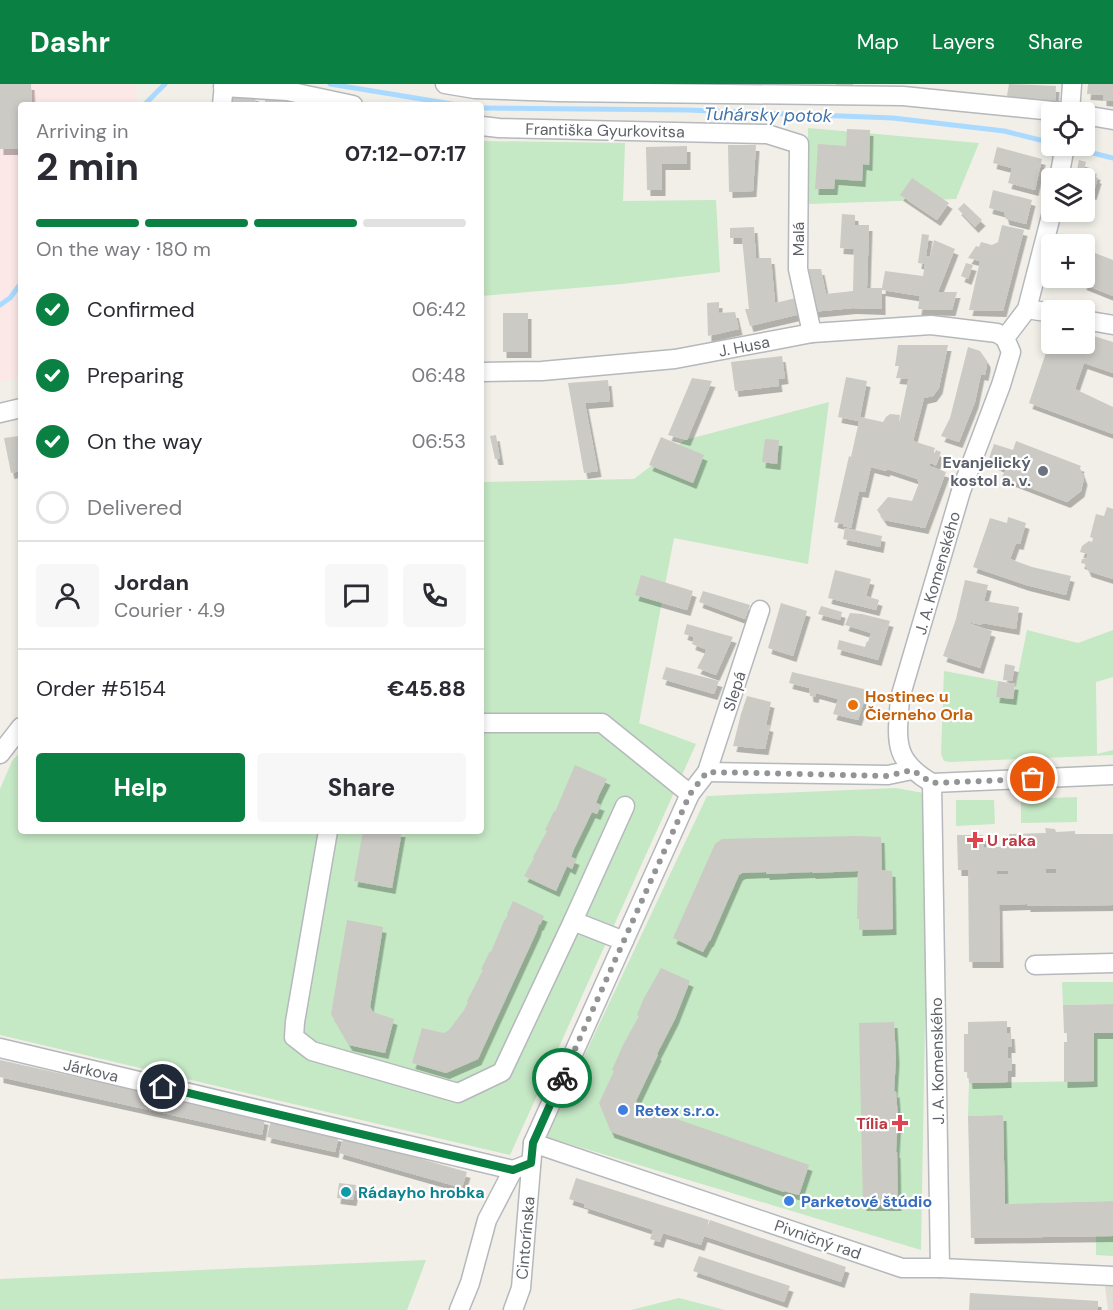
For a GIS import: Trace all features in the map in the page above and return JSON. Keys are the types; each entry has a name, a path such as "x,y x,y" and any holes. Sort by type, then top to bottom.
{"street":[{"path":"445,84 475,89 558,92 903,96 1041,110"},
{"path":"1071,102 1072,84"},
{"path":"223,93 264,88 339,102"},
{"path":"1095,117 1113,120"},
{"name":"Františka Gyurkovitsa","path":"484,126 767,134 799,144"},
{"name":"Malá","path":"799,144 798,269 812,333"},
{"path":"1005,338 1027,309 1049,222"},
{"path":"1027,309 1041,311"},
{"path":"1095,322 1113,325"},
{"name":"J. Husa","path":"484,372 542,371 675,359 812,333 931,325 997,333 1005,338"},
{"name":"J. A. Komenského","path":"912,770 900,753 897,732 900,698 961,491 1011,352 1005,338"},
{"path":"0,413 18,409"},
{"name":"Slepá","path":"707,772 760,610"},
{"path":"484,723 602,723 690,794"},
{"path":"0,754 18,731"},
{"path":"707,772 888,776 912,770 932,783 1113,775"},
{"name":"Cintorínska","path":"513,1310 521,1288 533,1143 690,794 707,772"},
{"name":"J. A. Komenského","path":"932,783 940,1268"},
{"path":"327,834 294,1037 312,1051 458,1093 502,1072 625,806"},
{"path":"573,921 624,941"},
{"path":"1035,965 1113,963"},
{"name":"Járkova","path":"0,1048 513,1170"},
{"name":"Pivničný rad","path":"533,1143 902,1268 1113,1276"},
{"path":"459,1310 470,1283 487,1220 513,1170 531,1163"}],"shaded area":[{"path":"0,84 136,84 137,102 18,102 18,379 0,382"},
{"path":"1105,1286 1113,1286 1113,1310 1108,1310"}],"green space":[{"path":"808,128 979,143 956,199 808,204"},
{"path":"484,141 625,143 623,201 716,200 720,272 622,284 484,296"},
{"path":"829,402 808,564 674,538 639,723 696,744 510,1155 0,1035 0,789 12,761 18,754 18,834 484,834 484,482 634,479 685,440"},
{"path":"1027,630 1078,643 1113,630 1113,677 1096,682 1097,754 1113,750 1113,755 944,761 941,754 944,671 998,681 996,696 1013,699"},
{"path":"896,788 929,794 921,1250 546,1137 707,796"},
{"path":"1077,797 1077,822 1021,823 1021,799"},
{"path":"956,800 994,800 995,824 956,826"},
{"path":"1062,982 1113,982 1113,1004 1063,1005"},
{"path":"1094,1033 1113,1033 1113,1201 1005,1204 1003,1115 968,1116 969,1083 1094,1081"},
{"path":"1096,1236 1113,1236 1113,1256 1096,1255"},
{"path":"426,1260 407,1310 0,1310 0,1279"},
{"path":"679,1298 725,1310 631,1310"}],"building":[{"path":"0,84 31,84 32,102 18,102 18,149 0,149"},
{"path":"836,84 853,84 853,85 837,87"},
{"path":"1009,84 1056,86 1055,102 1007,96"},
{"path":"1088,84 1113,84 1113,101 1103,100 1103,95 1087,94"},
{"path":"265,94 299,102 265,102"},
{"path":"255,95 256,102 232,102 232,96"},
{"path":"847,129 870,130 869,165 863,164 862,181 835,179 834,189 815,189 818,144 846,146"},
{"path":"728,145 756,145 753,191 729,192"},
{"path":"687,146 687,164 662,164 662,190 647,190 646,147"},
{"path":"997,147 1042,159 1035,190 1008,183 1012,168 993,163"},
{"path":"1079,160 1086,162 1084,168 1077,168"},
{"path":"912,178 949,203 937,220 900,195"},
{"path":"993,190 1032,200 1026,224 1006,219 1004,212 989,208"},
{"path":"964,203 982,220 975,227 958,209"},
{"path":"842,214 855,215 855,225 869,225 867,288 882,288 885,271 923,276 925,264 918,263 922,234 929,235 926,256 930,256 934,240 955,249 938,292 957,292 952,310 918,309 920,296 882,290 882,309 853,308 812,312 804,269 821,269 826,294 853,291 854,249 840,248"},
{"path":"1002,225 1024,230 1003,311 969,310 980,261 968,258 981,242 992,245 998,242"},
{"path":"754,227 756,258 771,258 775,303 796,298 801,314 750,326 745,309 749,309 742,238 730,238 730,228"},
{"path":"1095,253 1113,260 1113,296 1093,288 1095,288"},
{"path":"966,263 973,265 968,279 961,276"},
{"path":"719,302 719,313 735,312 739,329 708,336 707,303"},
{"path":"503,313 528,313 528,352 503,352"},
{"path":"1095,336 1113,342 1113,373 1084,363 1075,389 1113,407 1113,434 1029,403 1046,354 1095,354"},
{"path":"898,345 948,345 939,388 933,396 924,398 913,441 935,448 929,466 946,472 925,528 884,520 877,510 888,497 912,501 919,483 917,479 887,469 886,471 871,467 865,492 859,491 851,528 843,526 843,524 834,522 859,421 838,417 846,377 867,381 860,417 883,422 890,414 900,415 897,434 910,371 908,379 896,378 899,366 895,366"},
{"path":"968,347 980,351 987,365 985,375 981,374 975,402 959,442 941,436 950,418"},
{"path":"782,356 785,378 778,379 779,386 735,391 731,362"},
{"path":"692,378 712,381 687,440 668,435"},
{"path":"608,380 610,401 585,403 598,471 584,473 568,383"},
{"path":"496,435 500,459 495,459 490,436"},
{"path":"18,436 18,472 11,473 4,438"},
{"path":"661,437 704,455 693,483 649,465"},
{"path":"765,439 779,440 777,464 762,462"},
{"name":"Evanjelický kostol a. v.","path":"1016,441 1081,466 1084,479 1081,491 1067,502 1002,477 1006,469 988,461 994,444 1013,450"},
{"path":"936,450 941,452 936,465 930,463"},
{"path":"1107,507 1113,509 1113,579 1088,571 1085,564 1081,563 1088,554 1080,552 1082,546 1089,541 1092,542 1093,538 1090,537 1096,514 1104,516"},
{"path":"1008,517 1026,523 1020,544 1016,543 1010,559 1032,567 1071,576 1066,595 1026,585 973,567 990,518 1007,523"},
{"path":"845,528 882,536 880,547 843,539"},
{"path":"835,570 871,579 866,596 879,600 876,610 828,598"},
{"path":"641,575 693,591 687,610 635,595"},
{"path":"965,580 988,585 984,601 1019,607 1016,629 959,620 992,631 980,668 943,656 956,619"},
{"path":"703,591 750,605 745,619 699,602"},
{"path":"781,603 807,611 793,656 768,648"},
{"path":"821,606 842,612 840,620 818,614"},
{"path":"850,613 890,621 878,660 837,649 839,640 865,647 868,642 871,633 845,625"},
{"path":"687,624 733,637 716,675 697,668 705,649 692,644 694,637 684,634"},
{"path":"1005,664 1015,666 1012,681 1003,680"},
{"path":"666,667 719,681 714,694 662,679"},
{"path":"792,672 868,690 858,720 833,714 838,699 816,693 815,697 810,696 809,688 789,683"},
{"path":"998,681 1015,684 1013,699 996,697"},
{"path":"747,696 771,702 766,725 770,726 765,749 733,746"},
{"path":"575,765 607,779 596,803 601,805 597,814 592,812 574,849 571,857 576,859 572,869 567,866 556,891 524,876 547,831 545,830"},
{"path":"1045,828 1055,829 1056,832 1075,831 1075,834 1113,834 1113,905 999,905 1000,962 969,962 968,870 958,870 957,835 983,835 984,848 1010,846 1009,834 1046,833","holes":["1046,869 1056,869 1056,873 1046,873","997,871 1008,871 1008,874 997,874"]},
{"path":"362,834 401,834 392,888 354,881"},
{"path":"881,837 882,870 892,871 893,929 859,930 859,919 857,919 858,871 766,874 766,872 739,875 703,952 673,938 715,844 722,839"},
{"path":"513,901 544,916 478,1059 446,1073 412,1063 422,1028 444,1033 449,1030 464,1010"},
{"path":"347,920 383,927 370,1007 373,1012 394,1019 385,1053 349,1045 331,1014"},
{"path":"661,968 690,981 675,1019 636,1101 639,1108 809,1165 799,1195 784,1192 611,1132 599,1103 623,1045 639,1016 637,1015 644,998"},
{"path":"1113,1004 1113,1033 1094,1033 1094,1081 1064,1082 1064,1042 1067,1042 1067,1033 1064,1033 1063,1005"},
{"path":"1007,1021 1007,1033 1011,1033 1012,1047 1008,1047 1008,1058 1012,1058 1012,1071 1008,1071 1008,1082 969,1083 968,1072 964,1072 964,1034 968,1034 968,1022"},
{"path":"894,1022 896,1058 894,1092 896,1091 898,1118 896,1152 898,1205 863,1205 859,1023"},
{"path":"0,1060 265,1119 262,1135 0,1077"},
{"path":"1003,1115 1005,1204 1113,1201 1113,1236 971,1238 968,1116"},
{"path":"271,1120 339,1136 335,1152 267,1137"},
{"path":"344,1137 467,1172 462,1188 339,1153"},
{"path":"576,1178 709,1220 705,1232 710,1220 846,1267 841,1282 704,1236 701,1245 663,1233 660,1242 650,1239 653,1230 584,1207 585,1204 569,1199"},
{"name":"Rádayho hrobka","path":"339,1183 356,1185 353,1200 337,1198"},
{"path":"699,1256 790,1286 784,1302 693,1271"},
{"path":"970,1293 1098,1301 1098,1310 969,1310"}],"waterway":[{"name":"Tuhársky potok","path":"147,102 165,84"},
{"name":"Tuhársky potok","path":"330,84 440,102"},
{"name":"Tuhársky potok","path":"484,108 688,110 893,118 1004,131 1041,140"},
{"name":"Tuhársky potok","path":"1095,154 1113,158"},
{"name":"Tuhársky potok","path":"0,305 10,298 18,287"}],"way so far":[{"path":"562,1078 690,794 707,772 888,776 912,770 932,783 1033,779"}],"place":[{"name":"Evanjelický kostol a. v.","path":"1043,471"},
{"name":"Hostinec u Čierneho Orla","path":"853,705"},
{"name":"U raka","path":"975,840"},
{"name":"Retex s.r.o.","path":"623,1110"},
{"name":"Tília","path":"900,1123"},
{"name":"Rádayho hrobka","path":"346,1192"},
{"name":"Parketové štúdio","path":"789,1201"}],"route":[{"path":"163,1087 513,1170 531,1163 533,1143 562,1078"}]}
